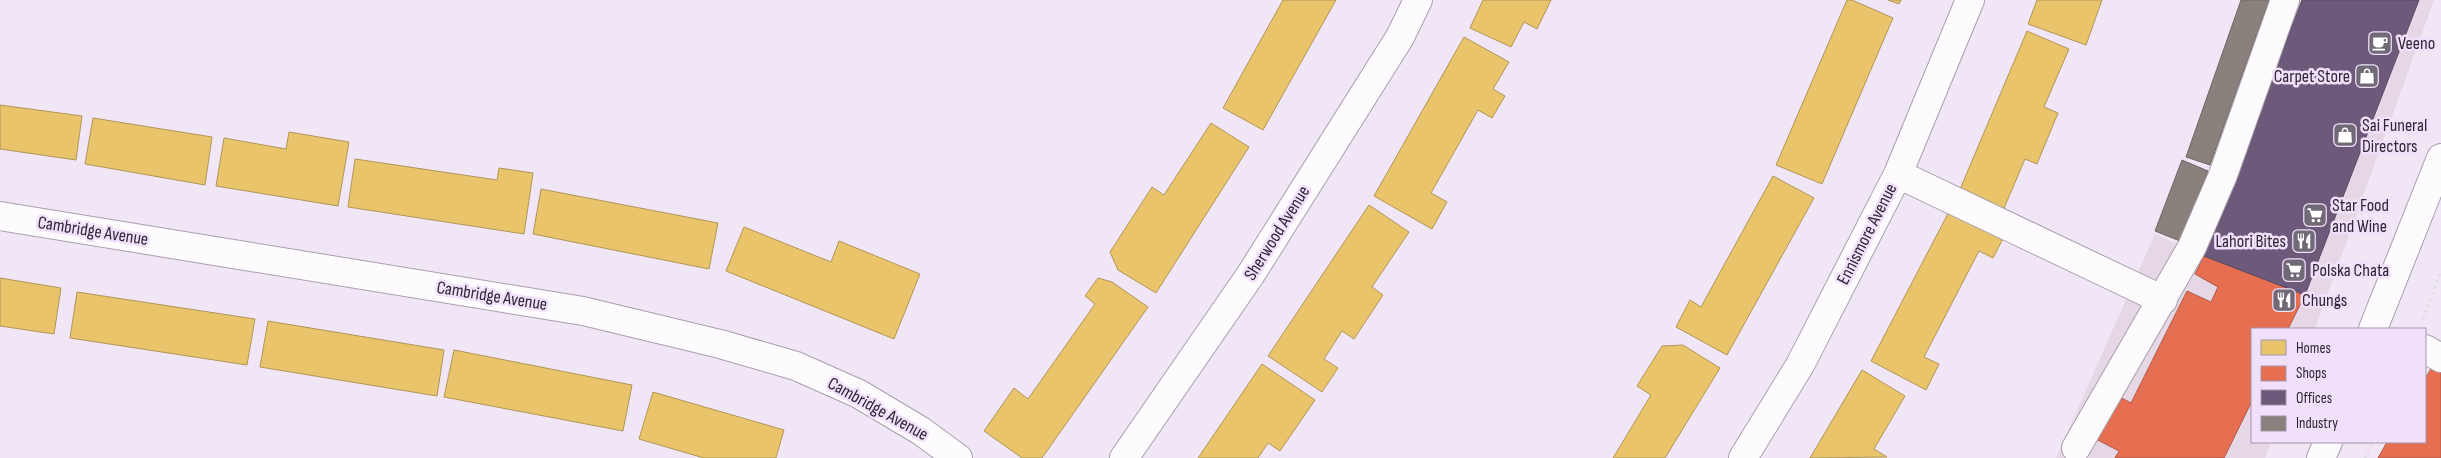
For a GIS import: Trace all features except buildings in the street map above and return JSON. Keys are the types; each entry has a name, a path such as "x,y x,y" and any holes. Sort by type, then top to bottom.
{"street":[{"name":"Sherwood Avenue","path":"1124,458 1251,274 1400,37 1418,0"},
{"name":"Ennismore Avenue","path":"1743,458 1800,365 1898,174 1970,0"},
{"path":"2076,448 2192,247 2223,175 2285,0"},
{"path":"2379,326 2441,158"},
{"path":"1898,174 2163,300"},
{"name":"Cambridge Avenue","path":"0,216 583,311 720,344 796,366 859,394 921,431 958,458"},
{"path":"2426,350 2441,358"},
{"path":"2321,458 2328,443"}],"path":[{"path":"2422,321 2441,270"},
{"path":"2365,458 2372,443"}],"shaded area":[{"path":"2274,0 2434,0 2315,328 2251,328 2251,443 2271,443 2265,458 2056,458 2155,234 2182,246"}],"place":[{"name":"Veeno","path":"2380,43"},
{"name":"Carpet Store","path":"2367,76"},
{"name":"Sai Funeral Directors","path":"2345,135"},
{"name":"Star Food and Wine","path":"2315,215"},
{"name":"Lahori Bites","path":"2304,241"},
{"name":"Polska Chata","path":"2294,270"},
{"name":"Chungs","path":"2284,300"}]}
